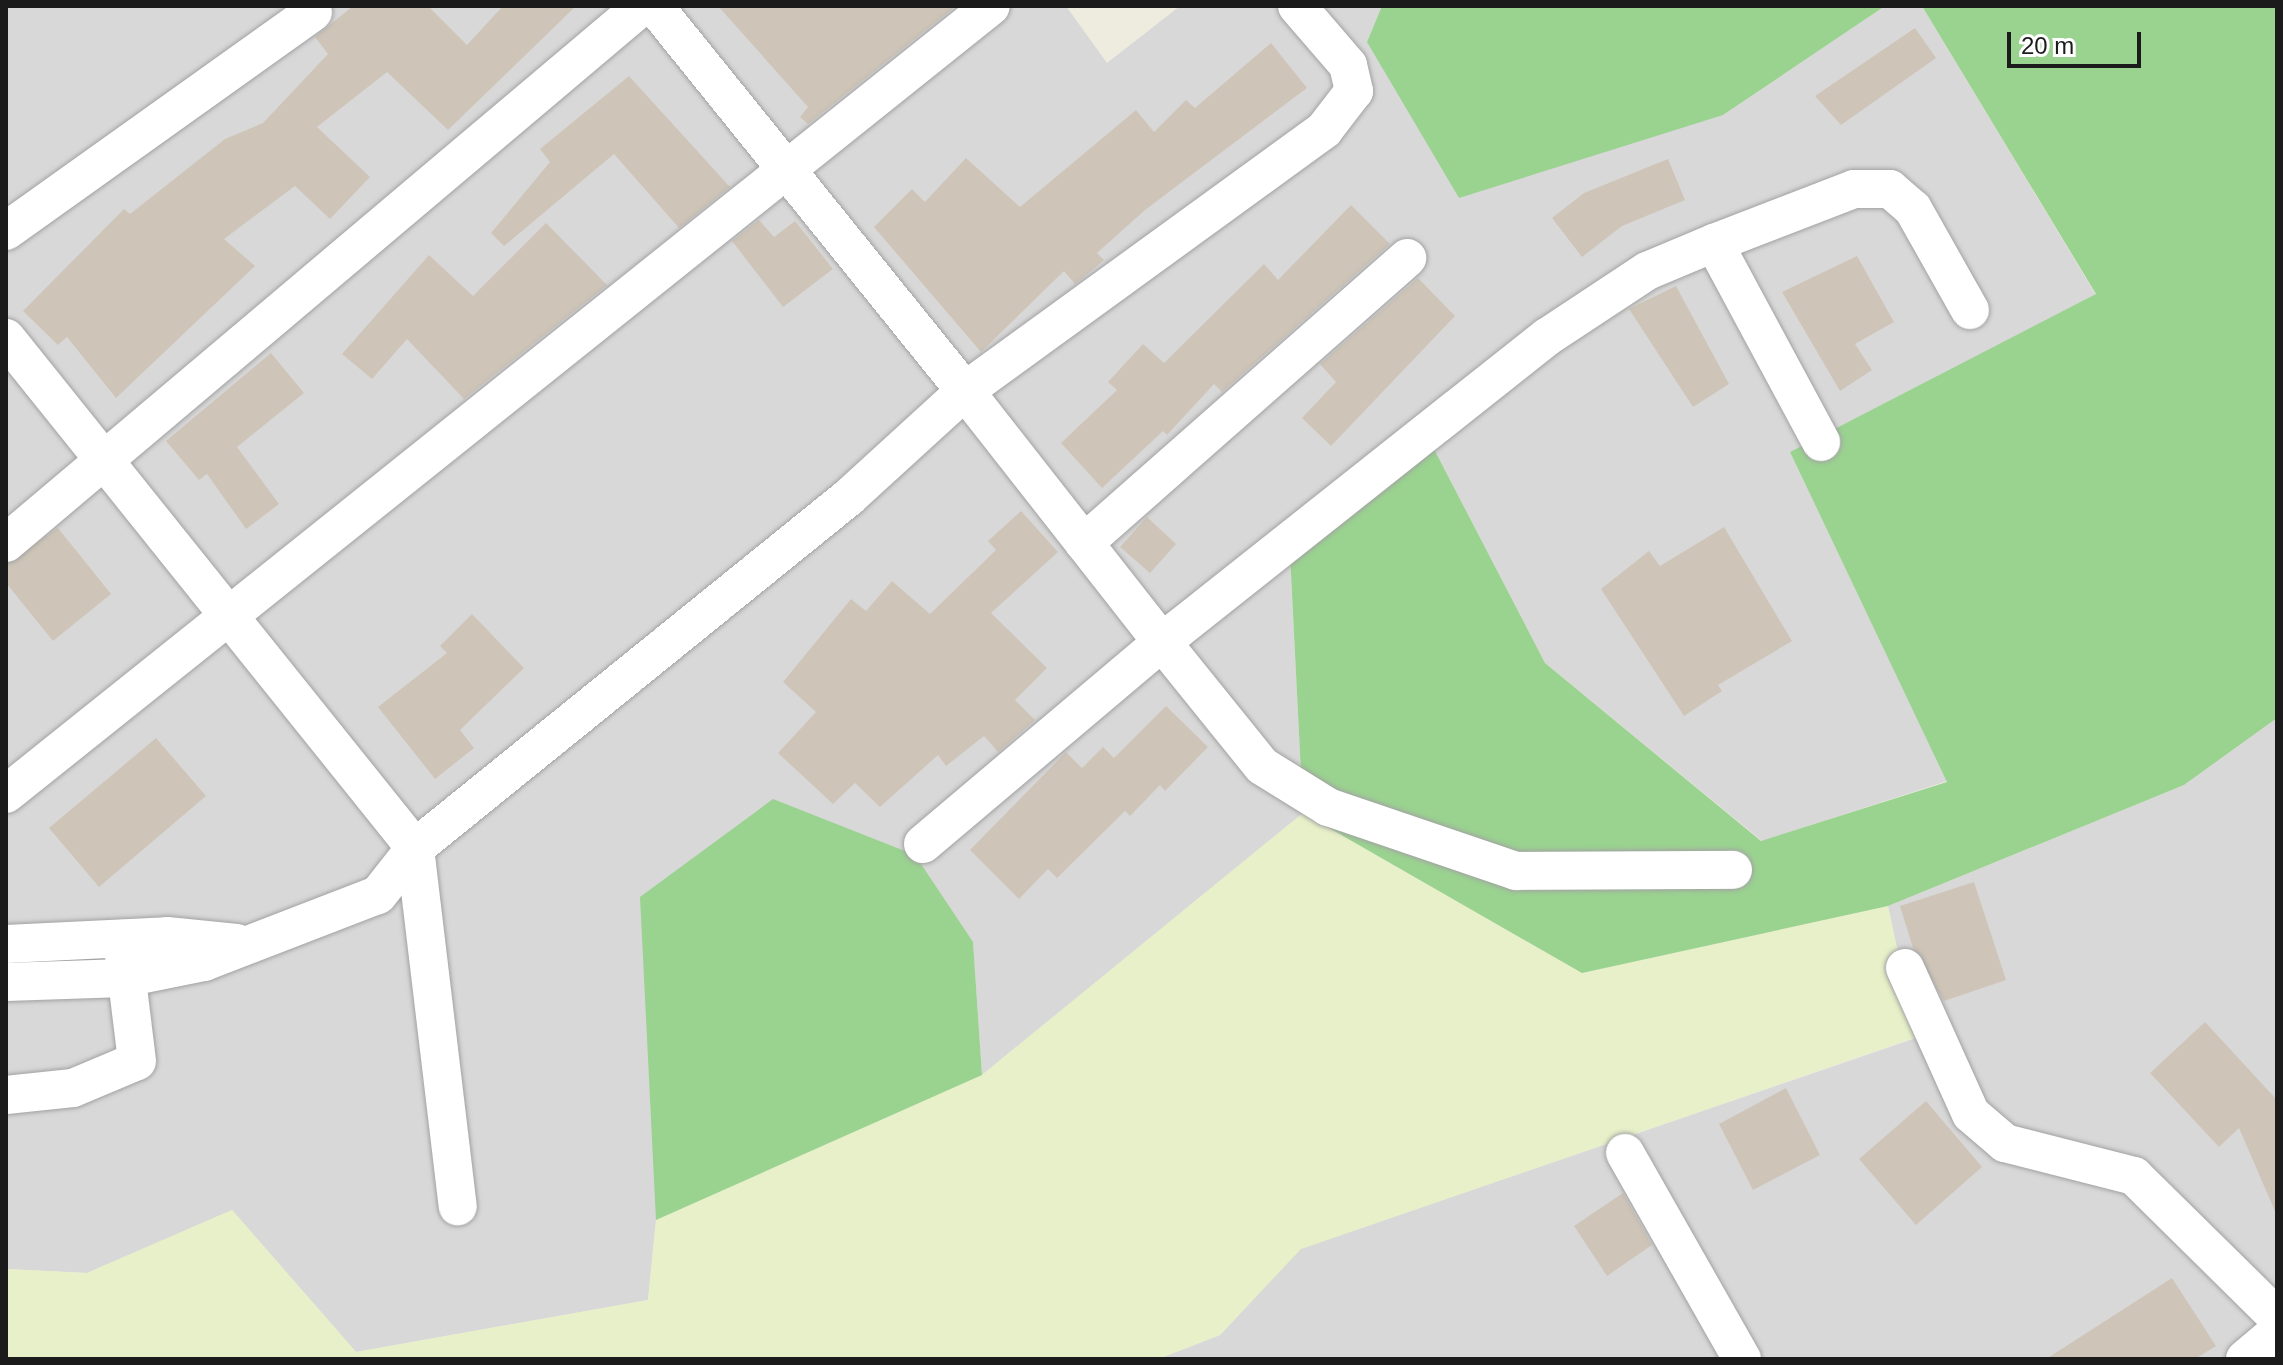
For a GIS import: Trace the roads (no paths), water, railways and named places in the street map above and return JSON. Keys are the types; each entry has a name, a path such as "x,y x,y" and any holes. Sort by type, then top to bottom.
{"street":[{"path":"6,543 108,462 642,6"},
{"path":"654,6 1262,766 1342,813 1516,871 1733,870"},
{"path":"6,794 231,611 790,173 991,6"},
{"path":"6,982 124,978 251,945 378,895 415,848 849,497 965,391 1324,130 1354,91 1348,65 1297,6"},
{"path":"6,231 313,12"},
{"path":"923,844 1162,642 1547,337 1647,271 1854,189 1890,189 1913,209 1970,310"},
{"path":"1714,243 1821,442"},
{"path":"1084,543 1407,258"},
{"path":"6,338 231,611 415,848 458,1206"},
{"path":"6,944 122,939 251,945"},
{"path":"6,1095 73,1088 133,1065 122,939"},
{"path":"1905,968 1971,1114 2005,1143 2134,1176 2277,1317"},
{"path":"1625,1153 1742,1359"},
{"path":"2245,1359 2277,1332"}]}
